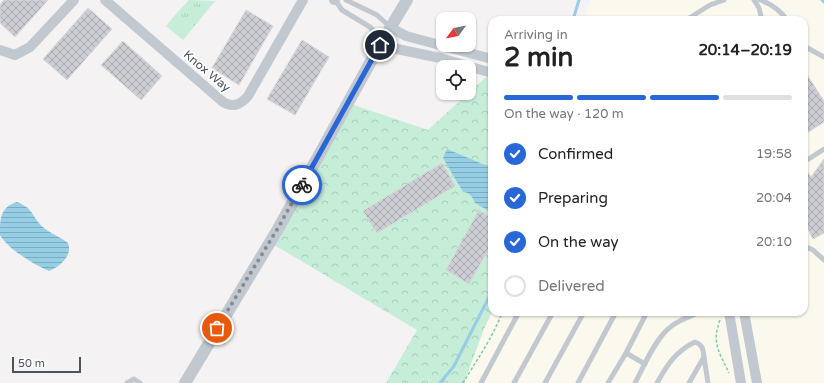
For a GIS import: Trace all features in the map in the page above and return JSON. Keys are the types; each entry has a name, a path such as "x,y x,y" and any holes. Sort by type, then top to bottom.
{"street":[{"path":"0,50 15,55 30,48 74,0"},
{"name":"Knox Way","path":"105,0 223,102 236,106 243,102 248,96 303,0"},
{"path":"185,383 278,228 407,0"},
{"path":"391,28 406,36 488,57"},
{"path":"383,41 397,49 436,57 488,71"},
{"path":"730,316 741,383"},
{"path":"745,316 757,383"}],"lane":[{"path":"335,0 340,0"},
{"path":"335,0 342,10 370,27 383,41"},
{"path":"346,0 377,15 391,28"},
{"path":"692,16 710,5 724,0"},
{"path":"754,0 759,8 761,16"},
{"path":"760,0 770,4 784,16"},
{"path":"808,48 824,57"},
{"path":"808,159 824,149"},
{"path":"808,248 824,260"},
{"path":"481,383 517,316"},
{"path":"514,383 551,316"},
{"path":"545,383 582,316"},
{"path":"578,383 614,316"},
{"path":"608,383 626,353 645,316"},
{"path":"635,383 655,346 665,332 674,324 691,316"},
{"path":"658,383 670,361 679,351 695,342 700,344 703,348 708,383"},
{"path":"626,353 645,364"},
{"path":"689,383 704,357"},
{"path":"127,383 134,379 140,383"}],"path":[{"path":"463,383 501,316"},
{"path":"721,319 716,332 717,347 730,378"}],"shaded area":[{"path":"590,0 824,0 824,383 440,383 489,316 808,316 808,16 585,16"}],"green space":[{"path":"189,0 215,1 193,28 176,14"},
{"path":"176,14 193,28 183,40 166,26"},
{"path":"486,77 488,78 488,316 490,316 464,383 386,383 417,330 266,240 348,103 428,130 461,100 476,100 476,86"}],"water":[{"path":"447,149 488,166 488,211 475,203 469,194 463,192 443,158"},
{"path":"17,202 27,208 44,228 68,243 69,252 67,257 61,264 49,271 15,251 0,235 0,224 4,210 11,204"}],"building":[{"path":"4,0 48,0 15,37 0,23 0,5"},
{"path":"88,8 112,29 67,80 43,59"},
{"path":"246,10 273,26 239,85 212,68"},
{"path":"302,40 329,57 295,115 267,99"},
{"path":"123,41 162,76 141,100 101,65"},
{"path":"808,76 824,101 824,122 808,132"},
{"path":"824,159 824,233 813,239 808,229 808,173 811,177"},
{"path":"442,163 455,186 377,233 363,211"},
{"path":"479,210 488,216 488,250 469,284 446,270"}],"waterway":[{"path":"574,16 579,0"},
{"path":"440,383 454,366 488,299"}],"way so far":[{"path":"217,328 278,228 302,185"}],"route":[{"path":"302,185 380,45"}]}
